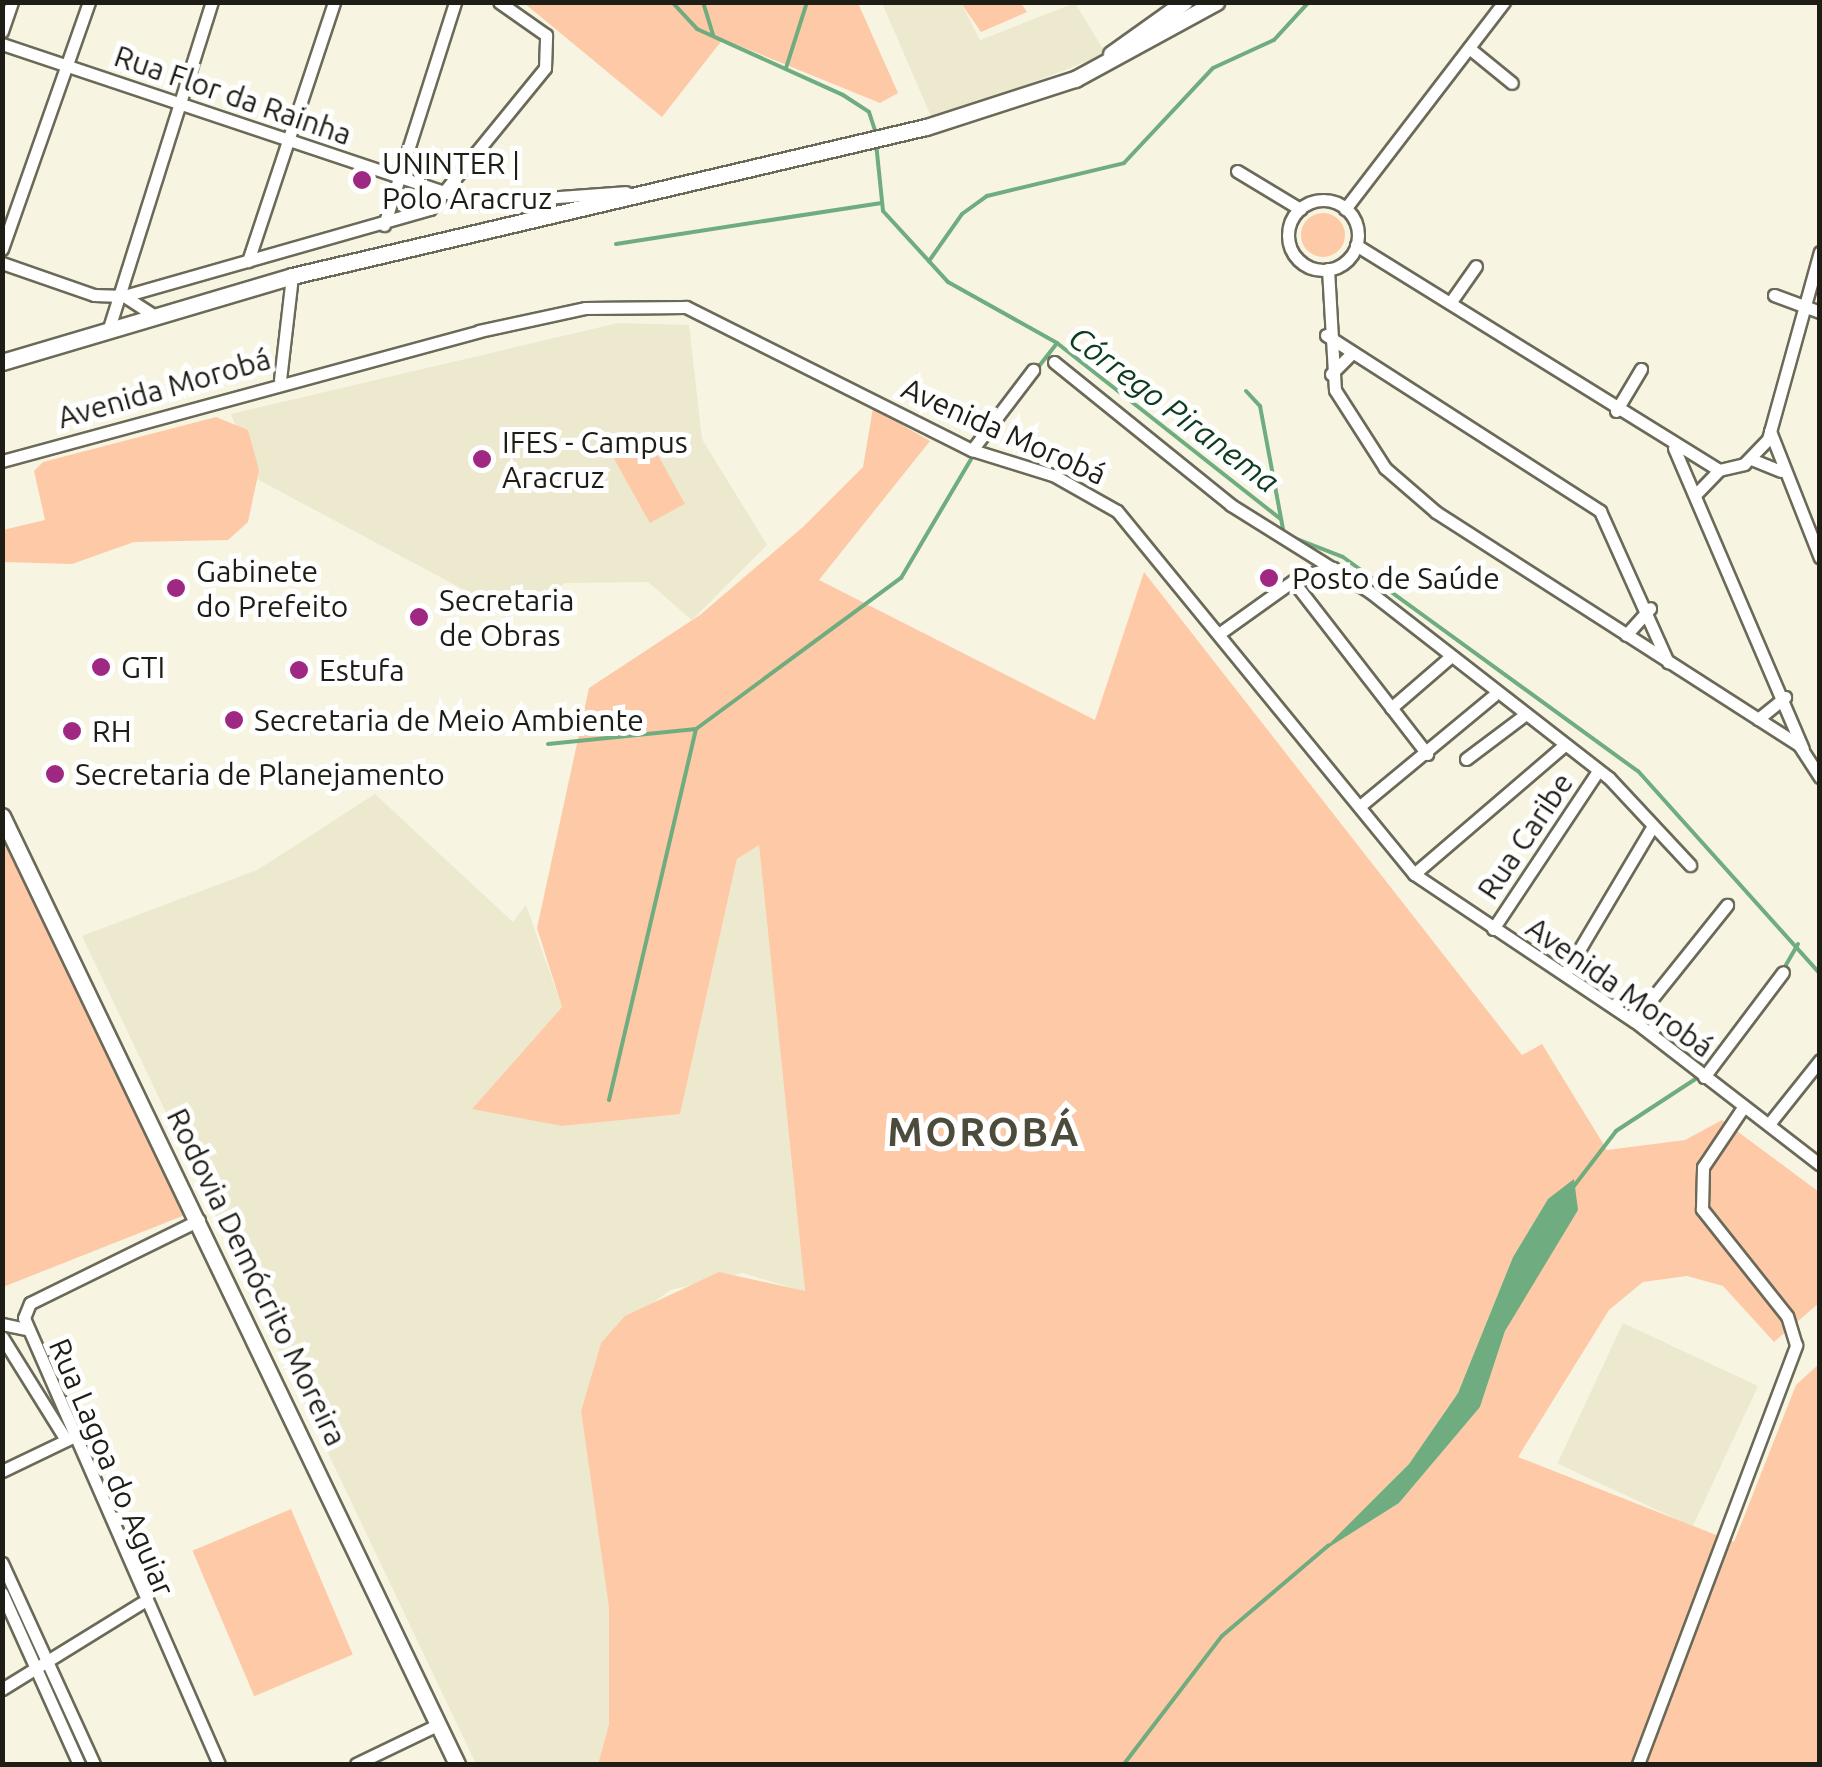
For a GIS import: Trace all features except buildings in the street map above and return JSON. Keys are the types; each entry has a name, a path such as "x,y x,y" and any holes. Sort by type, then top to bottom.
{"main road":[{"path":"1075,79 1184,2"},
{"path":"2,362 292,276 649,196 926,127 1075,79 1216,2"},
{"name":"Rodovia Demócrito Moreira","path":"2,816 457,1764"}],"street":[{"path":"2,31 12,2"},
{"path":"2,249 88,2"},
{"path":"109,328 124,296 178,101 212,2"},
{"path":"248,261 334,2"},
{"path":"384,225 455,2"},
{"path":"2,263 94,295 124,296 384,225 447,196 545,68 546,34 498,2"},
{"path":"1346,209 1504,2"},
{"name":"Rua Flor da Rainha","path":"2,44 447,196 495,206 649,196"},
{"path":"1469,48 1512,83"},
{"path":"1237,172 1300,209 1328,200 1346,209 1356,245 1674,448 1719,470"},
{"path":"1300,209 1289,245 1300,262 1328,270"},
{"path":"1356,245 1328,270 1326,335 1330,374 1348,420 1410,492 1804,749"},
{"path":"1696,494 1719,470 1751,459 1770,432 1801,306 1817,273 1820,252"},
{"path":"1450,303 1476,266"},
{"path":"280,380 292,276"},
{"path":"1774,295 1820,312"},
{"path":"124,296 156,318"},
{"name":"Avenida Morobá","path":"2,461 280,380 585,308 686,307 972,450 1053,475 1118,511 1414,874 1634,1020 1820,1165"},
{"path":"1326,335 1600,511 1650,608 1668,662"},
{"path":"1330,374 1352,354"},
{"path":"1054,362 1231,505 1333,568 1493,696 1598,772 1690,865"},
{"path":"1616,411 1641,369"},
{"path":"972,450 1033,370"},
{"path":"1770,432 1781,471 1820,558"},
{"path":"1674,448 1785,697 1804,749 1820,776"},
{"path":"1751,459 1781,471"},
{"path":"1220,632 1292,582 1333,568"},
{"path":"1292,582 1427,754"},
{"path":"1626,634 1650,608"},
{"path":"1390,708 1450,658"},
{"path":"1360,806 1493,696"},
{"path":"1758,719 1785,697"},
{"path":"1466,759 1523,716"},
{"path":"1414,874 1562,748"},
{"name":"Rua Caribe","path":"1494,928 1598,772"},
{"path":"1566,972 1652,826"},
{"path":"1634,1020 1728,905"},
{"path":"1704,1077 1782,972"},
{"path":"1768,1124 1820,1060"},
{"path":"1638,1764 1796,1344 1787,1316 1702,1209 1703,1167 1744,1106"},
{"name":"Rua Lagoa do Aguiar","path":"199,1220 30,1303 26,1329 141,1603 219,1764"},
{"path":"2,1324 26,1329"},
{"path":"2,1337 70,1438 2,1471"},
{"path":"2,1563 52,1658 94,1764"},
{"path":"2,1593 42,1666 79,1764"},
{"path":"2,1689 141,1603"},
{"path":"356,1764 437,1725"}],"shaded area":[{"path":"524,3 858,3 898,93 880,103 723,39 662,117"},
{"path":"882,3 961,3 980,40 1075,3 1106,54 933,121"},
{"path":"961,3 1021,3 1027,12 981,32"},
{"path":"1323,213 1338,220 1345,235 1338,250 1323,257 1308,250 1301,235 1308,220"},
{"name":"IFES - Campus Aracruz","path":"618,323 689,325 702,439 767,545 692,620 648,582 565,583 511,615 257,479 231,414"},
{"path":"873,408 930,441 819,580 1095,720 1144,572 1522,1055 1542,1044 1607,1150 1685,1140 1722,1120 1819,1192 1819,1303 1774,1342 1723,1286 1687,1276 1643,1282 1609,1310 1518,1457 1734,1542 1796,1385 1819,1364 1819,1764 598,1764 609,1724 609,1608 581,1411 601,1343 625,1316 719,1272 805,1291 759,845 737,859 680,1114 562,1126 472,1109 562,1007 537,928 589,688 700,615 803,527 863,467","holes":["1548,1199 1537,1273 1505,1331 1480,1407 1399,1503 1323,1551 1409,1464 1458,1393 1513,1257"]},
{"path":"216,417 248,430 259,470 248,522 228,540 134,542 72,564 3,562 3,530 45,520 34,471 43,462"},
{"path":"649,439 685,504 650,523 614,458"},
{"path":"375,794 513,922 526,905 562,1007 473,1108 562,1126 680,1113 737,859 759,844 805,1292 743,1273 670,1290 601,1343 581,1411 609,1608 609,1724 598,1764 476,1764 82,936 259,869"},
{"path":"2,833 185,1215 3,1287 2,1287"},
{"path":"1574,1179 1578,1210 1505,1331 1480,1407 1399,1503 1320,1553 1409,1464 1458,1393 1513,1257 1548,1199"},
{"path":"1623,1323 1758,1386 1693,1526 1557,1463"},
{"path":"291,1509 353,1654 254,1696 193,1551"}],"waterway":[{"name":"Córrego Piranema","path":"672,2 697,29 843,95 869,112 876,133"},
{"name":"Córrego Piranema","path":"703,2 713,35"},
{"path":"786,68 807,2"},
{"path":"929,261 962,214 987,196 1124,163 1213,68 1274,40 1309,2"},
{"name":"Córrego Piranema","path":"876,143 883,211 948,282 1057,343 1281,519"},
{"path":"616,244 880,203"},
{"path":"1036,370 1057,343"},
{"name":"Córrego Piranema","path":"1246,391 1260,406 1284,534 1343,557 1638,771 1820,974"},
{"path":"609,1100 696,729 901,578 974,454"},
{"path":"548,744 696,729"},
{"path":"1783,970 1798,944"},
{"path":"1574,1186 1616,1131 1700,1076"},
{"path":"1124,1764 1222,1636 1329,1545"},
{"path":"77,1740 87,1764"}],"place":[{"name":"UNINTER | Polo Aracruz","path":"362,180"},
{"name":"IFES - Campus Aracruz","path":"482,459"},
{"name":"Posto de Saúde","path":"1269,578"},
{"name":"Gabinete do Prefeito","path":"176,588"},
{"name":"Secretaria de Obras","path":"419,617"},
{"name":"GTI","path":"101,667"},
{"name":"Estufa","path":"299,670"},
{"name":"Secretaria de Meio Ambiente","path":"234,720"},
{"name":"RH","path":"72,731"},
{"name":"Secretaria de Planejamento","path":"55,774"}],"district":[{"name":"MOROBÁ","path":"984,1132"}]}
